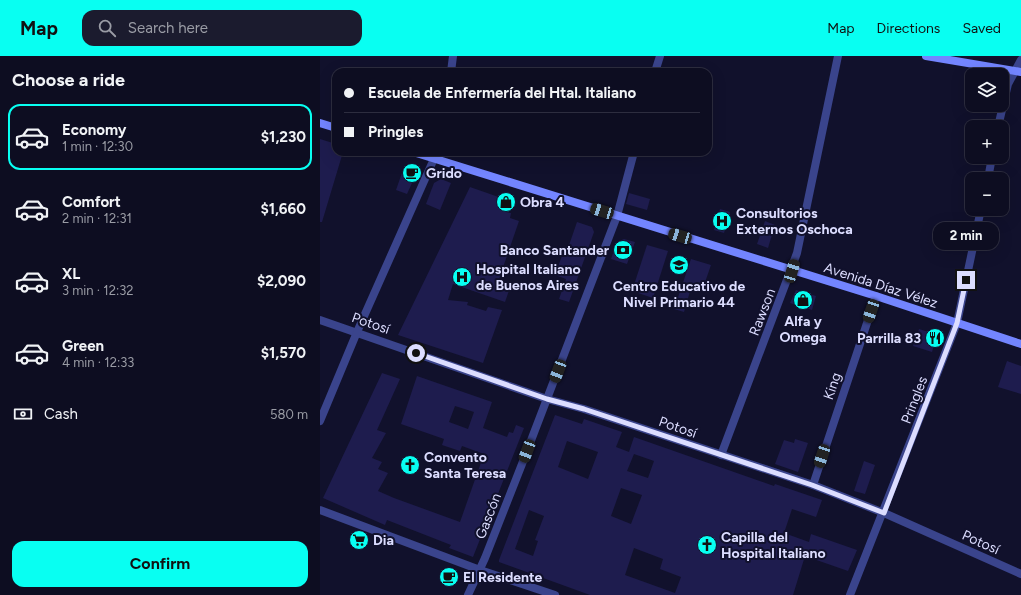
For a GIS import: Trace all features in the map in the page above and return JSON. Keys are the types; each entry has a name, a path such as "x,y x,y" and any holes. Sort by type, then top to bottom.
{"main road":[{"path":"926,56 1018,72"},
{"path":"320,122 332,126"},
{"name":"Avenida Díaz Vélez","path":"436,156 616,216 876,296 1021,344"}],"street":[{"path":"451,68 453,56"},
{"path":"656,68 660,56"},
{"name":"Rawson","path":"721,455 792,271 838,56"},
{"path":"1000,120 1008,84 1018,72 1021,60"},
{"path":"320,421 357,332 436,156"},
{"name":"Gascón","path":"468,595 480,570 547,399 616,216 633,156"},
{"name":"Pringles","path":"850,595 884,513 957,323 980,216"},
{"name":"King","path":"812,485 876,296"},
{"name":"Potosí","path":"320,320 547,399 584,409 812,485 884,513 1021,574"},
{"path":"320,510 480,570 555,595"}],"building":[{"path":"320,139 332,143 332,156 342,156 322,222 320,222"},
{"path":"404,167 417,172 407,194 396,190"},
{"path":"441,179 451,183 440,210 426,204 434,183"},
{"name":"Hospital Italiano de Buenos Aires","path":"470,187 510,201 506,212 511,213 510,218 519,221 498,282 511,285 505,302 453,284 448,300 468,302 467,305 486,311 488,307 502,310 483,363 398,335"},
{"path":"629,193 650,199 647,210 626,204"},
{"name":"Consultorios Externos Oschoca","path":"720,209 730,212 724,233 714,230"},
{"path":"765,221 775,225 768,248 757,244"},
{"path":"577,222 592,227 594,232 569,302 559,299 566,279 555,275 564,250 567,251"},
{"name":"Banco Santander","path":"624,239 635,242 627,264 611,259 617,242"},
{"path":"647,245 668,251 653,298 632,291"},
{"path":"691,259 711,265 702,291 691,288 684,312 674,309"},
{"name":"Alfa y Omega","path":"796,290 816,296 812,310 790,303"},
{"path":"919,329 935,334 936,338 932,352 913,346"},
{"path":"1007,361 1021,366 1021,394 998,387"},
{"path":"382,373 400,379 377,430 386,433 372,458 382,462 378,469 388,473 378,491 394,498 460,522 484,454 462,446 460,451 442,445 444,439 401,424 417,376 492,402 483,428 507,437 509,432 513,433 516,425 524,428 473,557 449,548 451,545 387,520 385,525 323,498","holes":["455,406 474,412 468,429 449,422"]},
{"path":"555,415 582,424 584,419 622,432 616,447 629,452 634,437 774,486 775,484 822,500 816,517 792,509 784,533 809,542 811,534 857,550 848,571 805,556 793,595 590,595 499,562","holes":["567,441 598,452 588,479 558,467","634,454 654,461 648,478 627,471","621,488 642,495 631,524 611,516","529,510 544,516 535,540 538,541 533,556 515,549","634,548 663,559 660,569 681,577 675,593 625,575"]},
{"path":"795,439 808,443 798,472 775,464 784,440 794,443"},
{"path":"864,461 875,465 865,494 854,491"}],"place":[{"name":"Grido","path":"412,173"},
{"name":"Obra 4","path":"506,202"},
{"name":"Consultorios Externos Oschoca","path":"722,221"},
{"name":"Banco Santander","path":"623,250"},
{"name":"Centro Educativo de Nivel Primario 44","path":"679,265"},
{"name":"Hospital Italiano de Buenos Aires","path":"462,277"},
{"name":"Alfa y Omega","path":"803,300"},
{"name":"Parrilla 83","path":"935,338"},
{"name":"Convento Santa Teresa","path":"410,465"},
{"name":"Dia","path":"359,540"},
{"name":"Capilla del Hospital Italiano","path":"707,545"},
{"name":"El Residente","path":"449,577"}],"route":[{"path":"416,353 547,399 584,409 812,485 884,513 957,323 966,280"}]}
